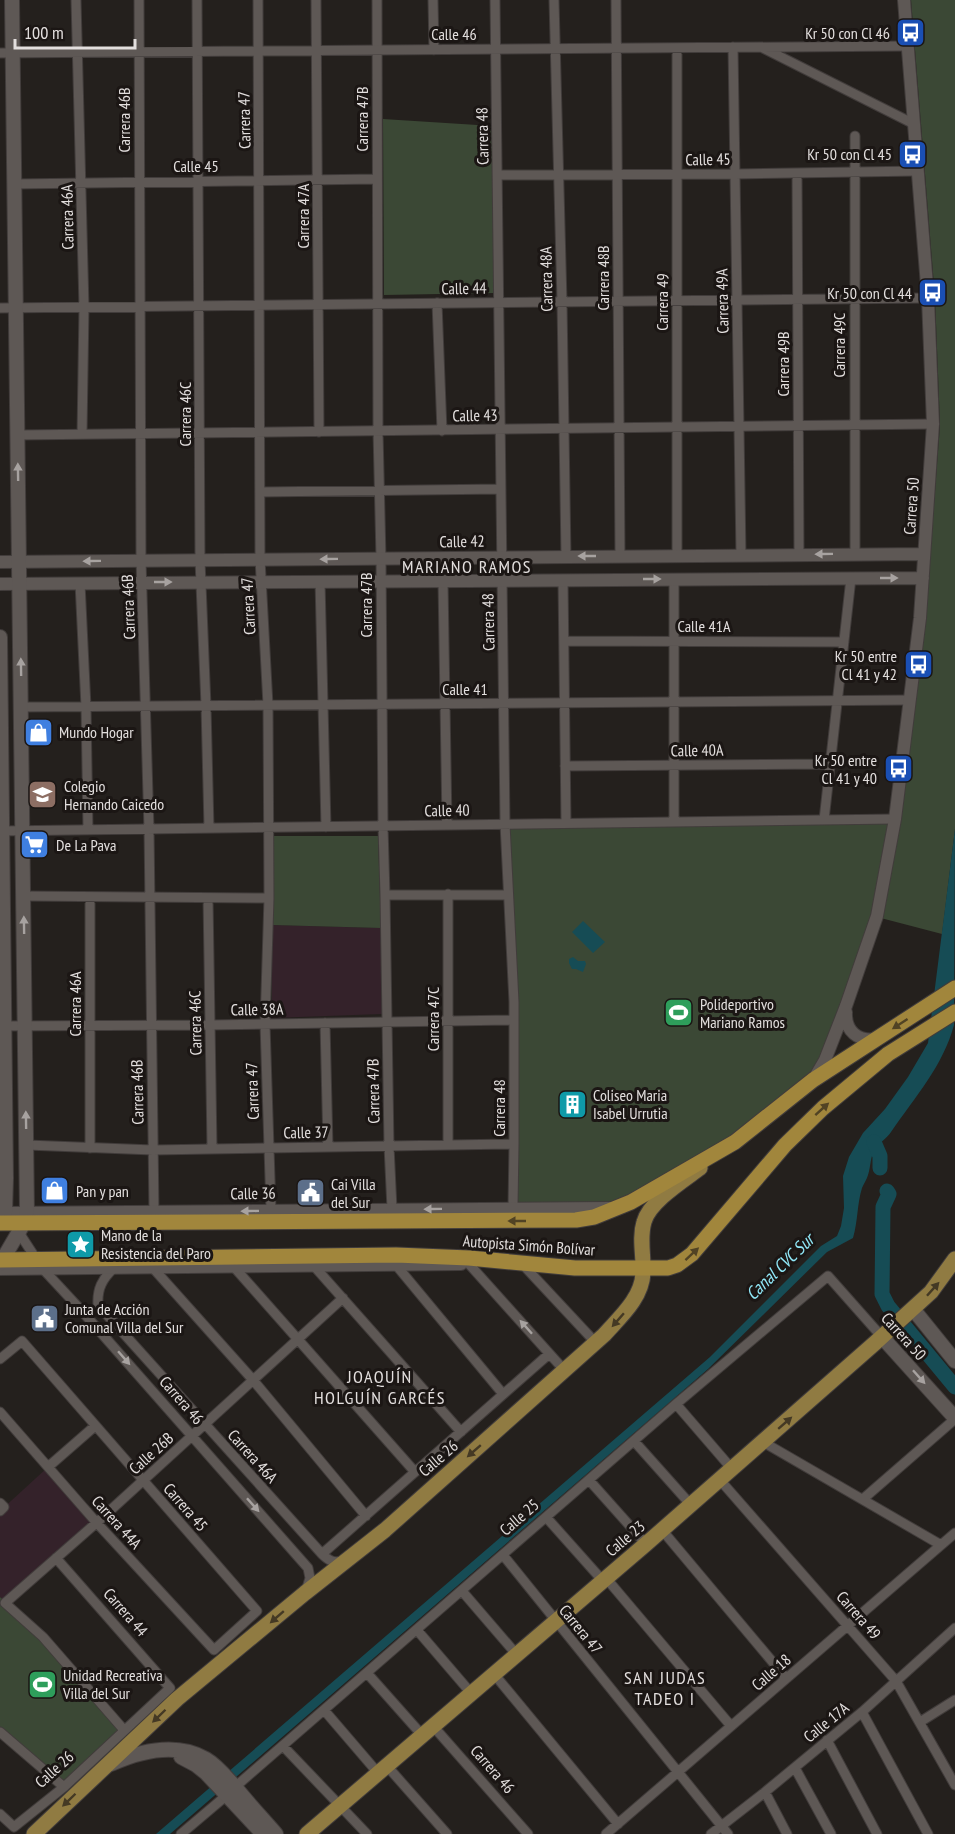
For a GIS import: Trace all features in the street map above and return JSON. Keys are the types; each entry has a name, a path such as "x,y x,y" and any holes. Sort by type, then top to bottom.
{"highway":[{"name":"Autopista Simón Bolívar","path":"10,1220 109,1218 576,1220 594,1216 630,1202 735,1142 813,1080 955,988"},
{"name":"Autopista Simón Bolívar","path":"1,1263 193,1262 396,1255 469,1258 575,1268 662,1269 677,1265 692,1254 785,1145 823,1108 888,1054 955,1012"}],"main road":[{"path":"1,1263 27,1145 15,184 6,53 12,0"},
{"path":"0,637 3,1146 10,1220"},
{"name":"Calle 26","path":"104,1767 177,1699 304,1593 385,1530 596,1343 636,1297 643,1269 644,1222 657,1203 664,1195 735,1142"},
{"path":"642,1251 650,1262 662,1269"},
{"name":"Calle 23","path":"307,1834 726,1475 910,1312 936,1286 955,1259"},
{"name":"Carrera 50","path":"910,1312 955,1361"},
{"name":"Carrera 50","path":"885,1334 955,1419"},
{"path":"34,1834 104,1767 130,1755 170,1749 194,1754 229,1790 263,1834"},
{"path":"229,1790 276,1834"}],"street":[{"name":"Carrera 46A","path":"76,0 84,307 82,434"},
{"name":"Carrera 46B","path":"139,0 141,560 149,829 154,1212"},
{"name":"Carrera 46C","path":"197,0 200,560 208,828"},
{"name":"Carrera 47","path":"258,0 260,559 268,705 269,898 265,1024 271,1210"},
{"name":"Carrera 47A","path":"316,0 319,432"},
{"name":"Carrera 47B","path":"377,0 382,826 392,1209"},
{"path":"433,0 434,50"},
{"name":"Carrera 48","path":"495,0 505,824 514,1020 513,1208"},
{"name":"Carrera 48A","path":"554,0 566,557"},
{"name":"Carrera 48B","path":"616,0 620,556"},
{"name":"Carrera 50","path":"813,1080 821,1069 846,1006 878,916 895,819 920,618 933,424 928,298 904,0"},
{"name":"Calle 46","path":"6,53 908,46"},
{"name":"Carrera 49A","path":"733,47 741,555"},
{"path":"761,47 914,124"},
{"name":"Carrera 49","path":"677,48 677,556"},
{"name":"Carrera 49C","path":"855,136 855,554"},
{"name":"Calle 45","path":"498,175 918,171"},
{"name":"Carrera 49B","path":"797,173 800,555"},
{"name":"Calle 45","path":"15,184 377,179"},
{"name":"Calle 44","path":"0,308 928,298"},
{"path":"437,303 442,430"},
{"name":"Calle 43","path":"18,435 933,424"},
{"path":"260,492 501,489"},
{"name":"Calle 42","path":"0,562 924,554"},
{"path":"824,820 852,578"},
{"path":"0,584 923,578"},
{"path":"674,579 674,822"},
{"path":"563,580 566,823"},
{"path":"320,581 326,827"},
{"path":"442,581 447,825"},
{"path":"80,583 86,707 88,830"},
{"name":"Calle 41A","path":"564,641 844,642"},
{"name":"Calle 41","path":"21,707 910,700"},
{"name":"Calle 40A","path":"565,766 830,764"},
{"name":"Calle 40","path":"1,831 895,819"},
{"name":"Carrera 47C","path":"448,894 448,1145"},
{"path":"385,895 508,895"},
{"path":"23,896 269,898"},
{"name":"Carrera 46A","path":"90,897 90,1148"},
{"name":"Carrera 46C","path":"208,898 212,1148"},
{"path":"846,1006 846,1022 849,1029 861,1039 877,1040"},
{"name":"Calle 38A","path":"2,1026 514,1020"},
{"path":"325,1023 328,1147"},
{"name":"Calle 37","path":"27,1145 153,1150 514,1144"},
{"name":"Calle 36","path":"109,1218 154,1212 600,1209 615,1207"},
{"name":"Carrera 46","path":"10,1220 39,1264 308,1568 310,1578 304,1593"},
{"path":"39,1264 114,1268 153,1268 193,1262 234,1267 469,1264 526,1268 575,1268"},
{"path":"469,1264 565,1371"},
{"path":"396,1265 503,1394"},
{"path":"314,1266 461,1432"},
{"path":"234,1267 415,1472"},
{"name":"Carrera 46A","path":"114,1268 100,1284 98,1305 322,1554"},
{"path":"153,1268 253,1380 366,1516"},
{"path":"526,1268 596,1343"},
{"name":"Carrera 50","path":"828,1276 885,1334"},
{"name":"Calle 25","path":"181,1834 676,1404 828,1276"},
{"name":"Calle 26B","path":"124,1730 43,1637 5,1603 343,1298"},
{"name":"Carrera 45","path":"0,1359 22,1341 257,1611 214,1650"},
{"name":"Calle 26","path":"322,1554 549,1354"},
{"name":"Carrera 49","path":"676,1404 726,1475 896,1681 955,1785"},
{"name":"Carrera 44A","path":"0,1412 96,1522 214,1650"},
{"path":"863,1500 955,1419"},
{"path":"48,1467 95,1426"},
{"path":"634,1441 691,1505"},
{"path":"763,1442 941,1545"},
{"path":"589,1480 646,1544"},
{"path":"546,1517 731,1726"},
{"path":"662,1530 786,1678"},
{"name":"Calle 18","path":"606,1834 955,1533"},
{"path":"322,1554 327,1560 335,1562 342,1562 349,1557"},
{"name":"Carrera 47","path":"503,1555 728,1834"},
{"name":"Carrera 44","path":"56,1558 170,1688"},
{"path":"462,1591 517,1655"},
{"name":"Calle 17A","path":"711,1834 862,1712 955,1628"},
{"path":"417,1630 471,1693"},
{"name":"Carrera 46","path":"367,1673 428,1731 528,1834"},
{"path":"494,1674 618,1824"},
{"name":"Calle 26","path":"0,1814 14,1827 64,1787 170,1688"},
{"path":"920,1722 955,1700"},
{"path":"324,1710 447,1834"},
{"path":"862,1712 928,1834"},
{"path":"0,1732 64,1787"},
{"path":"827,1740 875,1832 864,1834"},
{"path":"284,1746 366,1834"},
{"path":"795,1768 831,1834"},
{"path":"765,1792 787,1834"}],"shaded area":[{"path":"272,925 381,928 382,1014 272,1018"},
{"path":"48,1467 96,1522 5,1603 0,1597 0,1511"}],"green space":[{"name":"Polideportivo Mariano Ramos","path":"911,0 955,0 955,829 942,934 877,917 825,1060 748,1131 631,1201 513,1207 514,1144 505,824 895,818 928,584 940,425 935,298"},
{"path":"383,119 493,126 495,293 384,295"},
{"path":"272,836 378,836 381,928 272,925"},
{"name":"Unidad Recreativa Villa del Sur","path":"0,1597 43,1637 124,1730 64,1787 0,1732"}],"water":[{"path":"955,829 954,1025 936,1068 889,1134 873,1152 868,1177 860,1194 853,1238 827,1252 708,1369 170,1834 156,1834 710,1357 821,1246 837,1236 844,1208 843,1176 849,1157 863,1133 885,1109 908,1077 928,1043"},
{"path":"583,921 605,942 593,953 572,932"},
{"path":"573,957 578,961 585,961 583,972 572,969 569,959"}],"waterway":[{"path":"874,1142 880,1156 880,1168"},
{"path":"887,1191 889,1194 883,1207 882,1294 888,1306 955,1387"}],"place":[{"name":"Kr 50 con Cl 46","path":"911,33"},
{"name":"Kr 50 con Cl 45","path":"913,154"},
{"name":"Kr 50 con Cl 44","path":"933,293"},
{"name":"Kr 50 entre Cl 41 y 42","path":"918,665"},
{"name":"Mundo Hogar","path":"38,732"},
{"name":"Kr 50 entre Cl 41 y 40","path":"898,769"},
{"name":"Colegio Hernando Caicedo","path":"43,795"},
{"name":"De La Pava","path":"35,845"},
{"name":"Polideportivo Mariano Ramos","path":"679,1013"},
{"name":"Coliseo Maria Isabel Urrutia","path":"572,1104"},
{"name":"Pan y pan","path":"55,1191"},
{"name":"Cai Villa del Sur","path":"310,1193"},
{"name":"Mano de la Resistencia del Paro","path":"80,1244"},
{"name":"Junta de Acción Comunal Villa del Sur","path":"44,1318"},
{"name":"Unidad Recreativa Villa del Sur","path":"42,1684"}],"district":[{"name":"MARIANO RAMOS","path":"467,567"},
{"name":"JOAQUÍN HOLGUÍN GARCÉS","path":"380,1387"},
{"name":"SAN JUDAS TADEO I","path":"665,1688"}],"water label":[{"name":"Canal CVC Sur","path":"780,1267"}]}
